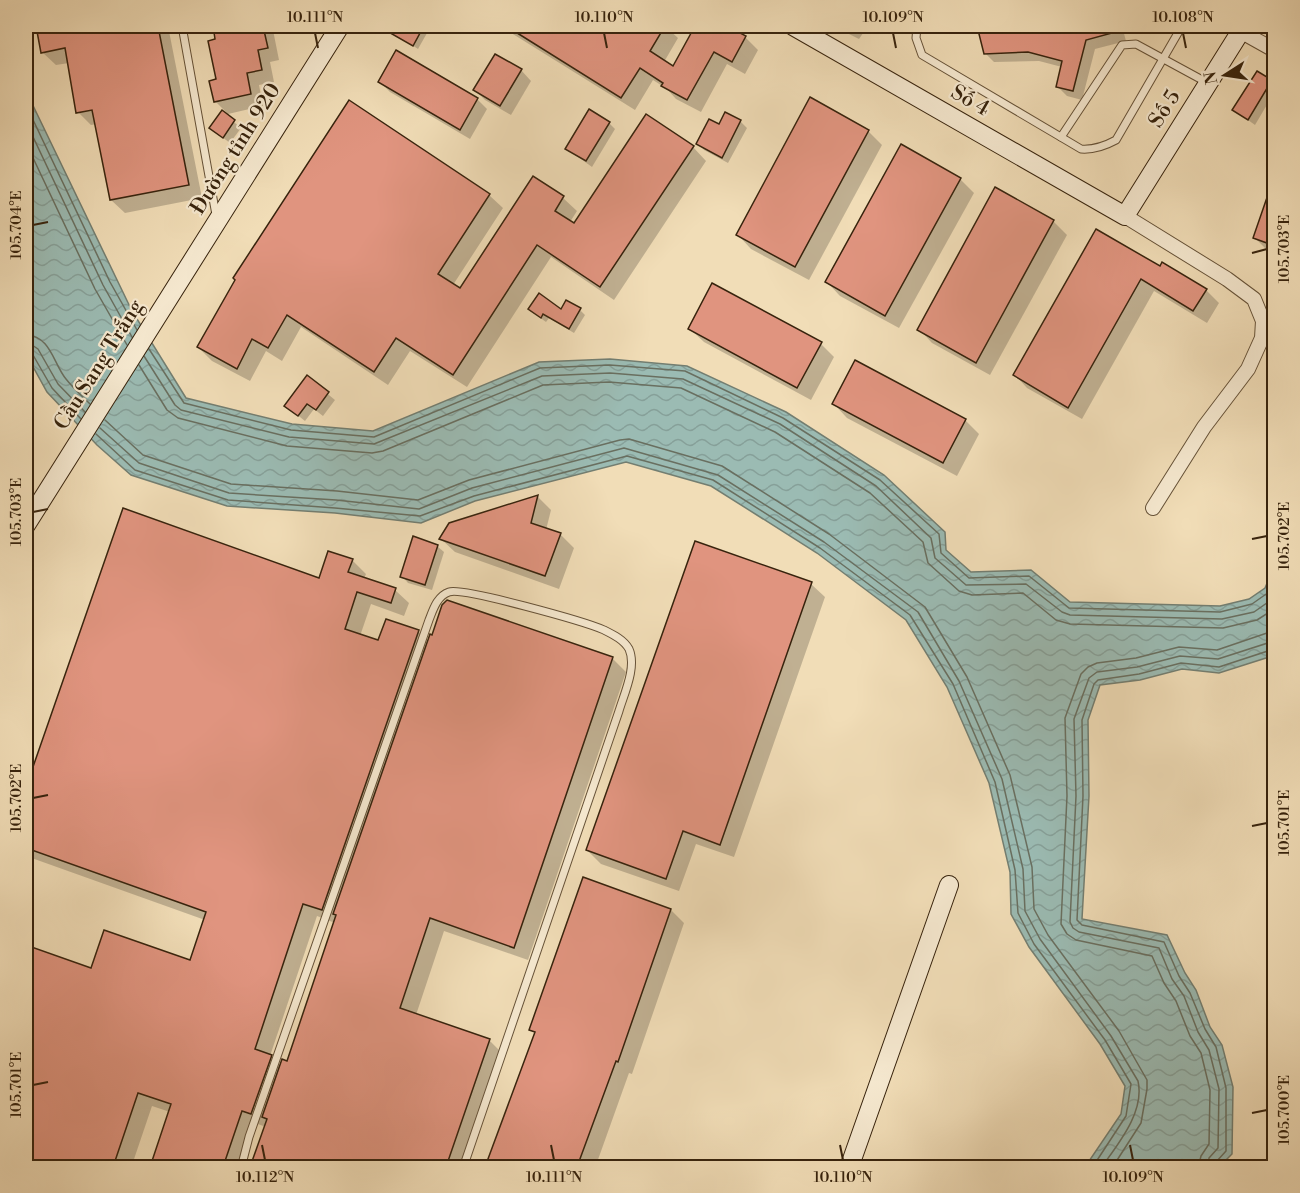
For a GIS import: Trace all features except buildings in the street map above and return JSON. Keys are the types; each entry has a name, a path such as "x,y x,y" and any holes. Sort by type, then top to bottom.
{"main road":[{"name":"Đường tỉnh 920","path":"170,296 339,26"},
{"name":"Số 4","path":"794,26 1125,216"},
{"name":"Số 5","path":"1125,216 1242,28"},
{"name":"Cầu Sang Trắng","path":"26,525 170,296"},
{"path":"849,1167 949,885"}],"street":[{"path":"1242,28 1275,50"},
{"path":"1125,216 1227,279 1254,299 1263,321 1263,338 1248,369 1204,427 1153,508"}],"lane":[{"path":"182,26 217,220"},
{"path":"917,26 916,38 922,55 1081,149 1105,146 1116,140 1182,26"},
{"path":"1061,137 1122,45 1136,44 1208,83"},
{"path":"240,1167 429,621 437,601 449,592 460,591 488,596 603,630 623,641 632,659 619,711 463,1167"}],"water":[{"path":"26,91 132,311 186,398 292,424 373,431 539,362 610,359 687,366 786,412 884,475 945,532 946,550 971,572 1031,570 1070,602 1220,606 1249,599 1265,588 1274,567 1274,654 1219,673 1182,669 1140,680 1100,685 1088,720 1089,796 1082,919 1167,935 1185,973 1196,990 1210,1027 1222,1045 1233,1087 1232,1154 1219,1167 1085,1167 1121,1114 1125,1086 1100,1044 1029,947 1011,914 1010,872 989,783 947,687 906,620 817,553 711,486 626,462 475,501 421,523 335,513 227,506 131,475 97,445 47,392 26,354"}]}
